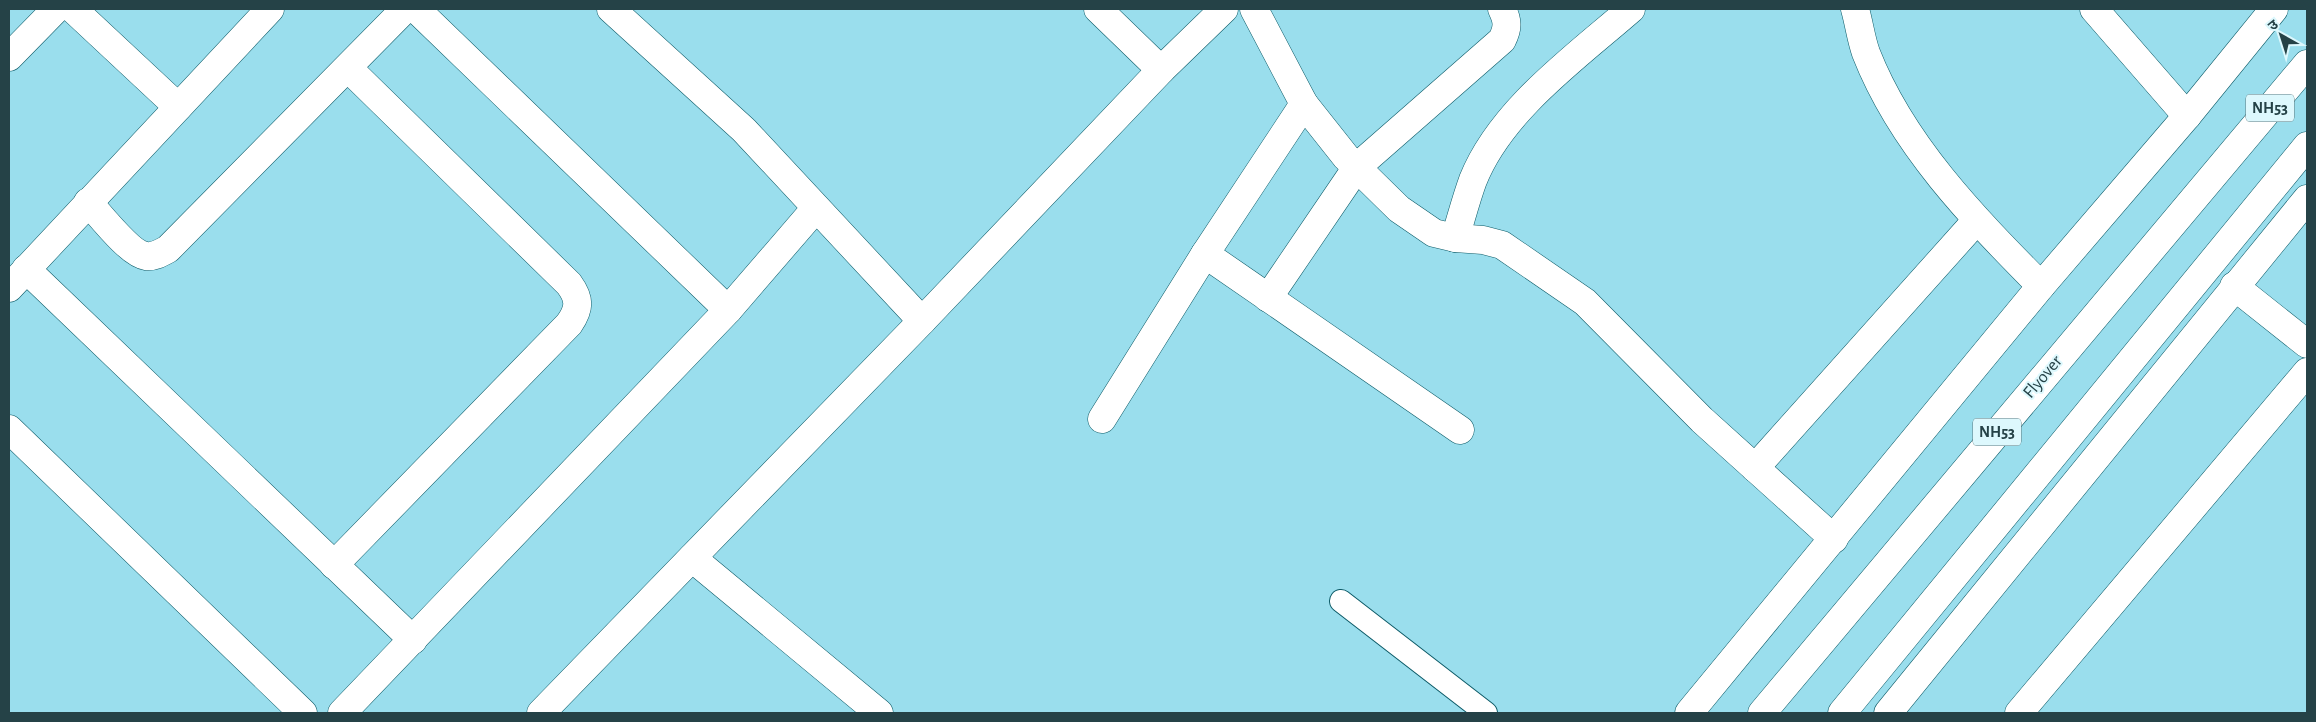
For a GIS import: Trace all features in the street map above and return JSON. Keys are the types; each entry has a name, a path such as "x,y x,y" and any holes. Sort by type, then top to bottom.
{"main road":[{"path":"9,57 56,9"},
{"path":"73,9 178,107"},
{"path":"270,9 17,278 334,565 413,640"},
{"path":"88,202 132,248 144,256 155,256 168,250 404,9"},
{"path":"416,9 728,310"},
{"path":"611,9 744,130 922,321"},
{"path":"1098,9 1161,70"},
{"path":"541,713 922,321 1161,70 1224,9"},
{"path":"1268,298 1357,167 1502,40 1507,29 1507,20 1502,9"},
{"path":"1455,238 1474,179 1498,136 1528,100 1630,9"},
{"path":"1855,9 1866,51 1884,94 1911,138 1976,221 2041,286"},
{"path":"2094,9 2187,116"},
{"path":"1689,713 2041,286 2187,116 2274,9"},
{"path":"1256,13 1272,47 1304,104 1357,167 1399,209 1434,233 1455,238 1484,240 1502,245 1585,302 1702,420 1834,539"},
{"name":"Flyover","path":"1762,713 2307,64"},
{"path":"334,565 569,324 576,313 578,304 576,294 568,284 348,68"},
{"path":"1102,419 1205,254 1304,104"},
{"path":"1842,713 2307,146"},
{"path":"1894,710 2234,286 2307,199"},
{"path":"342,713 728,310 816,208"},
{"path":"1755,468 1976,221"},
{"path":"1205,254 1460,430"},
{"path":"2234,286 2307,344"},
{"path":"2019,713 2307,372"},
{"path":"9,429 303,713"},
{"path":"692,558 879,713"}],"lane":[{"path":"1341,601 1486,713"}]}
